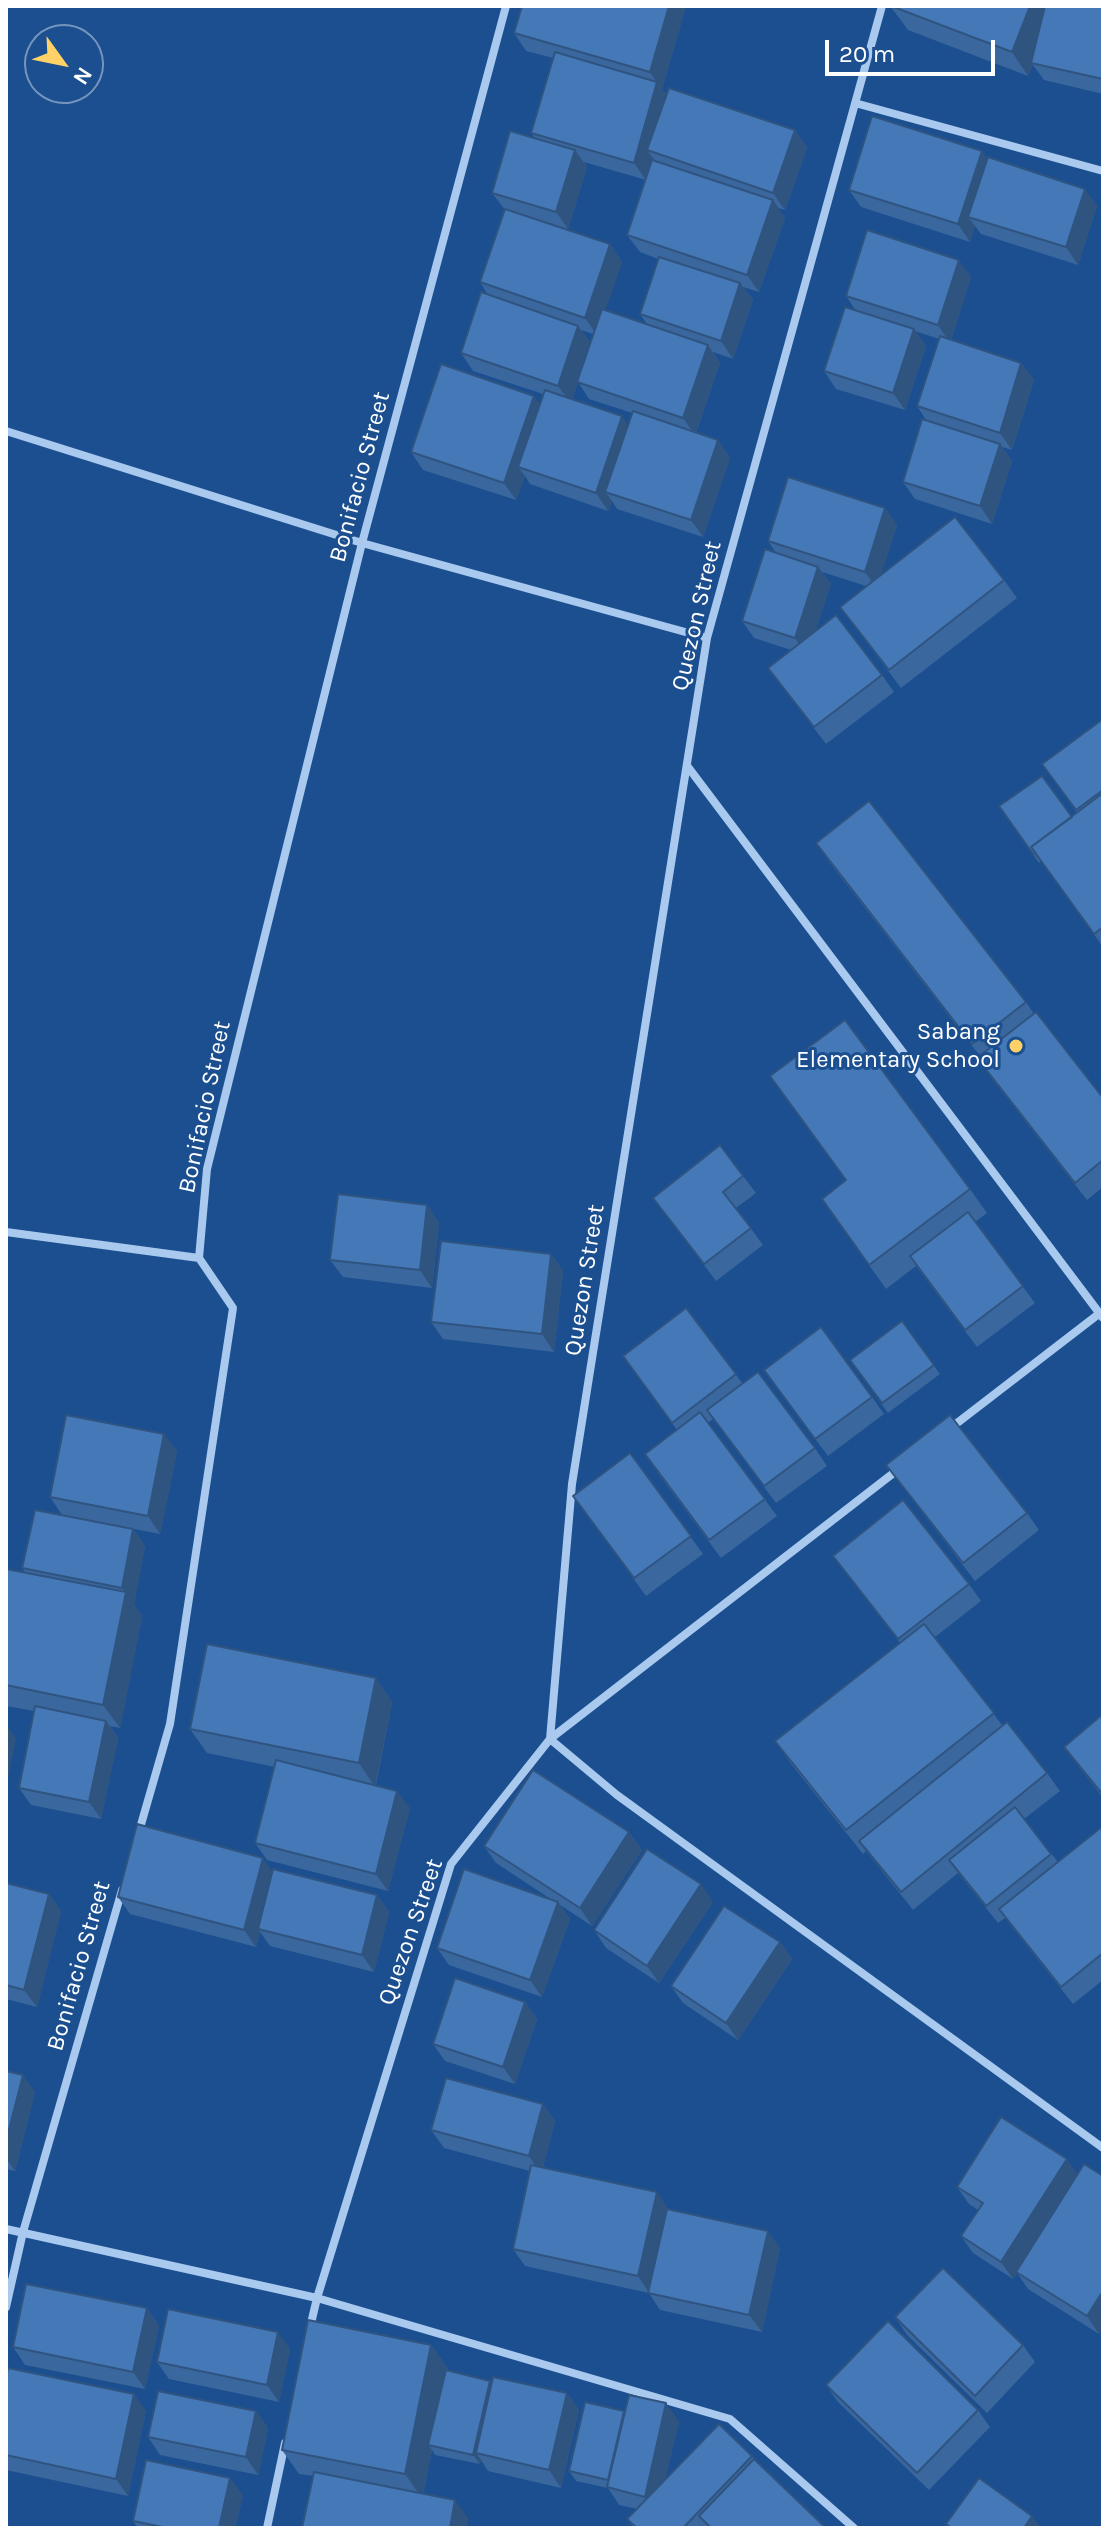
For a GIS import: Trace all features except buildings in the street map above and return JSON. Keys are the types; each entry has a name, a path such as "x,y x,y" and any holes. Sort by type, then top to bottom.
{"street":[{"name":"Bonifacio Street","path":"199,1258 207,1169 362,543 506,6"},
{"name":"Quezon Street","path":"307,2344 317,2298 451,1864 550,1739 572,1484 707,638 882,6"},
{"path":"855,103 1103,171"},
{"path":"6,431 362,543 707,638"},
{"path":"688,767 1101,1316 937,1439"},
{"path":"6,1232 199,1258 233,1308 170,1724 135,1843"},
{"path":"912,1459 550,1739 617,1795 1103,2148"},
{"name":"Bonifacio Street","path":"6,2307 23,2232 127,1873"},
{"path":"6,2229 317,2298 730,2419 854,2528"},
{"path":"267,2528 287,2436"}],"place":[{"name":"Sabang Elementary School","path":"1016,1046"}]}
